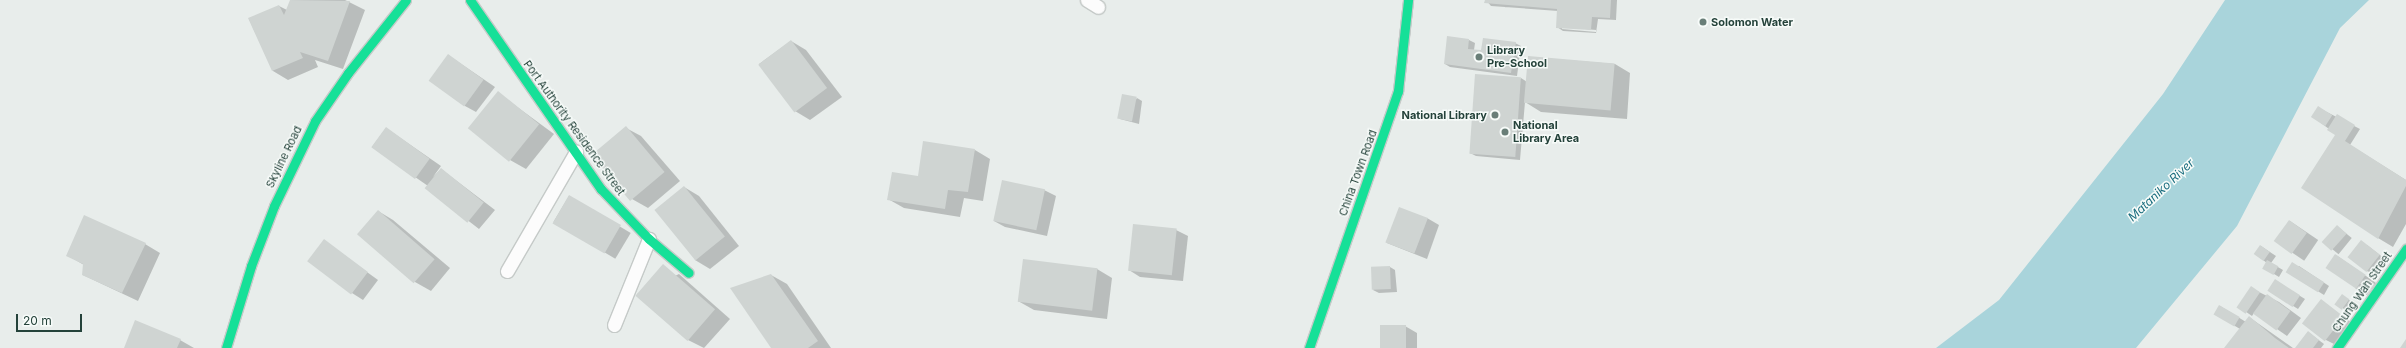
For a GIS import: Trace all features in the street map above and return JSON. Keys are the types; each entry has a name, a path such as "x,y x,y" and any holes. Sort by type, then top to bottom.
{"street":[{"name":"Skyline Road","path":"226,348 251,266 274,206 315,120 348,73 406,0"},
{"name":"Port Authority Residence Street","path":"470,0 520,75 601,189 649,239 689,274"},
{"name":"China Town Road","path":"1309,348 1396,98 1404,50 1408,0"},
{"name":"Chung Wah Street","path":"2337,348 2406,249"}],"lane":[{"path":"507,271 576,152"},
{"path":"614,325 649,239"}],"water":[{"name":"Mataniko River","path":"2225,0 2369,0 2340,28 2237,226 2136,348 1936,348 1999,300 2163,94"}],"building":[{"path":"290,0 350,1 328,61 300,52 303,58 272,71 248,18 279,5 284,15"},
{"path":"1485,0 1611,0 1610,18 1592,17 1591,30 1556,28 1557,9 1484,3"},
{"name":"Library Pre-School","path":"1447,36 1469,39 1468,49 1481,50 1483,38 1516,42 1511,73 1444,64"},
{"path":"791,40 827,88 794,113 758,65"},
{"path":"448,54 484,80 464,107 429,81"},
{"path":"1528,56 1615,64 1611,110 1524,103"},
{"name":"National Library","path":"1475,74 1521,77 1515,157 1469,154"},
{"path":"498,91 539,124 509,162 468,128"},
{"path":"1122,94 1137,97 1132,121 1117,119"},
{"path":"2318,106 2332,115 2325,126 2311,117"},
{"path":"2337,114 2355,125 2345,141 2406,180 2406,186 2378,239 2301,188 2335,135 2327,130"},
{"path":"626,126 665,172 630,201 592,155"},
{"path":"386,127 430,159 415,179 371,147"},
{"path":"923,141 975,149 968,192 948,190 945,209 887,200 892,172 918,176"},
{"path":"441,168 484,203 467,223 425,188"},
{"path":"1002,180 1045,189 1036,230 993,221"},
{"path":"684,186 725,237 695,260 654,210"},
{"path":"569,195 621,225 604,254 552,224"},
{"path":"1399,207 1428,218 1414,254 1385,242"},
{"path":"378,210 435,259 414,283 357,234"},
{"path":"84,215 146,243 122,293 82,275 83,264 66,256"},
{"path":"2289,220 2307,233 2292,254 2274,241"},
{"path":"1133,224 1177,229 1172,275 1128,271"},
{"path":"2337,225 2347,234 2331,251 2322,242"},
{"path":"324,239 368,272 351,294 307,261"},
{"path":"2361,240 2380,255 2366,272 2347,257"},
{"path":"2260,245 2270,252 2264,261 2254,254"},
{"path":"2335,254 2366,275 2356,289 2325,268"},
{"path":"1023,259 1097,268 1092,311 1018,302"},
{"path":"2267,260 2278,266 2274,275 2262,269"},
{"path":"2292,262 2324,282 2318,292 2286,272"},
{"path":"663,264 715,309 688,341 635,296"},
{"path":"1390,266 1391,289 1372,290 1371,267"},
{"path":"771,274 818,341 808,348 771,348 730,288"},
{"path":"2275,279 2300,295 2293,307 2267,291"},
{"path":"2251,286 2260,292 2246,314 2236,308"},
{"path":"2267,294 2290,311 2276,330 2253,313"},
{"path":"2342,294 2349,299 2342,310 2334,305"},
{"path":"2321,299 2344,317 2325,341 2302,323"},
{"path":"2219,305 2240,317 2234,327 2214,315"},
{"path":"2249,316 2275,338 2289,348 2224,348"},
{"path":"135,320 181,339 177,348 124,348"},
{"path":"1380,325 1406,325 1406,348 1380,348"},
{"path":"2308,331 2319,340 2313,348 2295,348"},
{"path":"2406,339 2406,348 2400,348"}],"traffic: fast":[{"path":"226,348 251,266 274,206 315,121 348,73 406,0"},
{"path":"470,0 601,189 649,239 689,273"},
{"path":"1309,348 1398,91 1408,0"},
{"path":"2337,348 2406,249"}],"place":[{"name":"Solomon Water","path":"1703,22"},
{"name":"Library Pre-School","path":"1479,57"},
{"name":"National Library","path":"1495,115"},
{"name":"National Library Area","path":"1505,132"}]}
